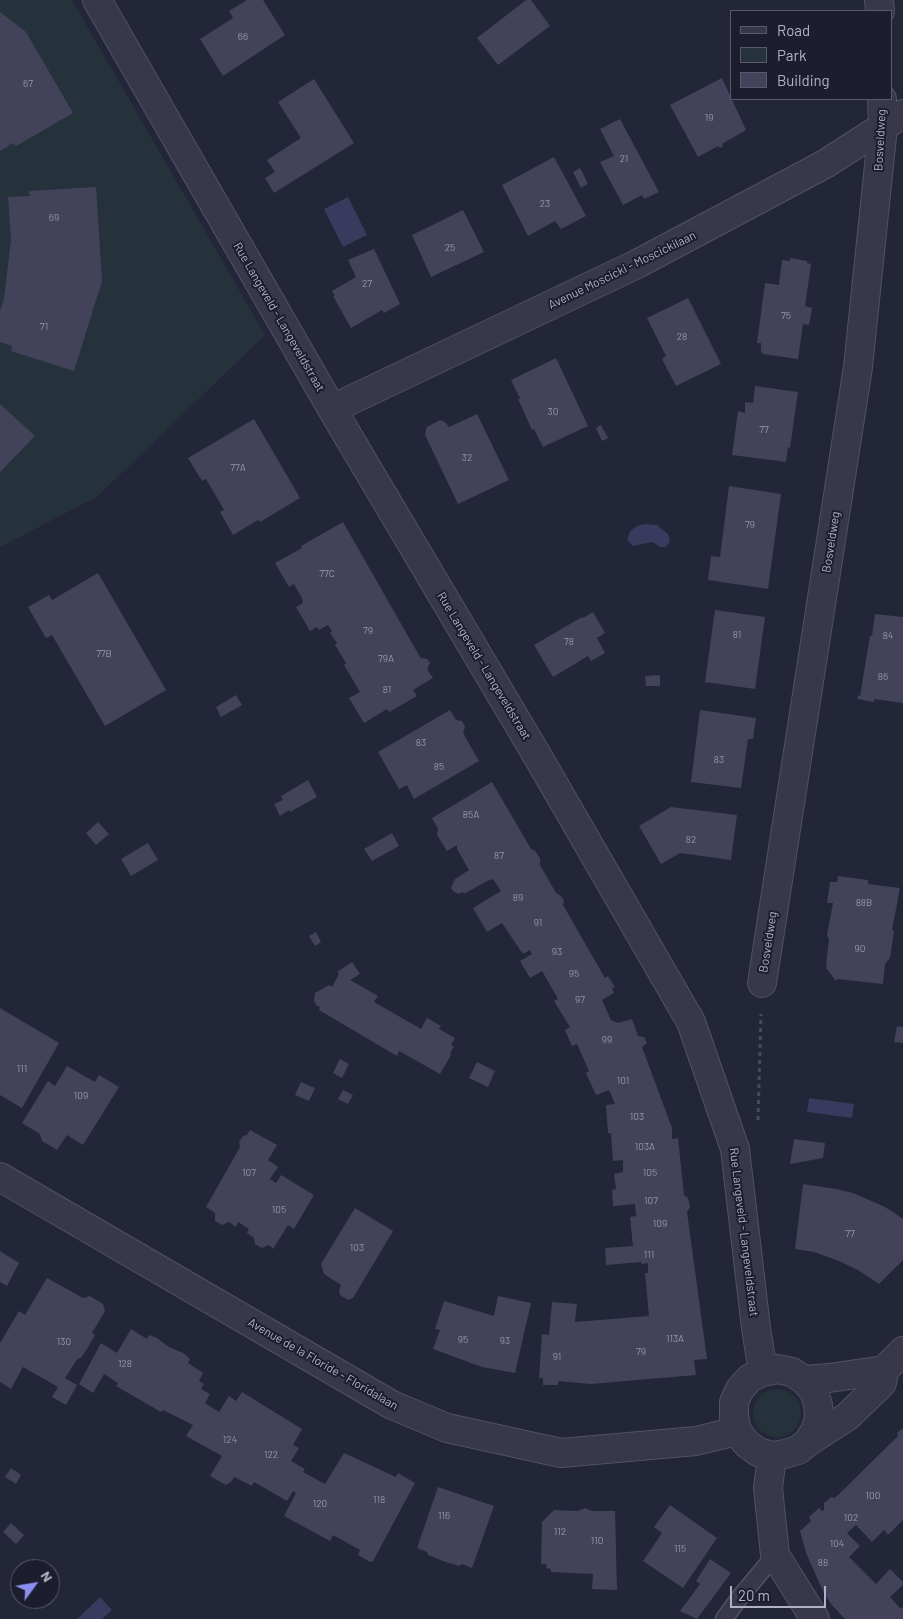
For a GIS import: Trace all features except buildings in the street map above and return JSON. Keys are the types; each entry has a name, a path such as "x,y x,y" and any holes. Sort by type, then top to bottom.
{"street":[{"name":"Rue Langeveld - Langeveldstraat","path":"96,0 332,409 691,1022 735,1149 763,1372"},
{"name":"Bosveldweg","path":"762,982 858,367 893,120 883,100"},
{"name":"Avenue Moscicki - Moscickilaan","path":"332,409 637,264 825,164 893,120"},
{"name":"Avenue de la Floride - Floridalaan","path":"0,1177 392,1405 448,1428 561,1452 696,1441 737,1431"},
{"path":"808,1442 815,1431 819,1418 814,1391 804,1380 792,1372 777,1369 763,1372 750,1378 740,1389 734,1402 734,1417 737,1431 746,1443 758,1452 772,1456 785,1454 798,1450 848,1416 882,1383 884,1370 903,1351"},
{"path":"804,1380 884,1370"},
{"path":"772,1456 768,1488 775,1555 815,1619"}],"lane":[{"path":"724,1619 775,1555"}],"path":[{"path":"735,1149 758,1122 762,982"}],"green space":[{"path":"0,0 72,0 265,335 97,497 0,547"},
{"path":"777,1389 786,1391 794,1396 799,1404 801,1413 799,1422 794,1430 786,1435 777,1437 768,1435 760,1430 755,1422 753,1413 755,1404 760,1396 768,1391"}],"water":[{"path":"348,197 367,235 343,247 324,209"},
{"path":"645,524 657,525 668,534 670,542 666,547 660,547 652,542 633,546 627,540 630,531 637,526"},
{"path":"809,1098 854,1104 852,1118 807,1112"},
{"path":"100,1597 112,1610 102,1619 77,1619"}]}
